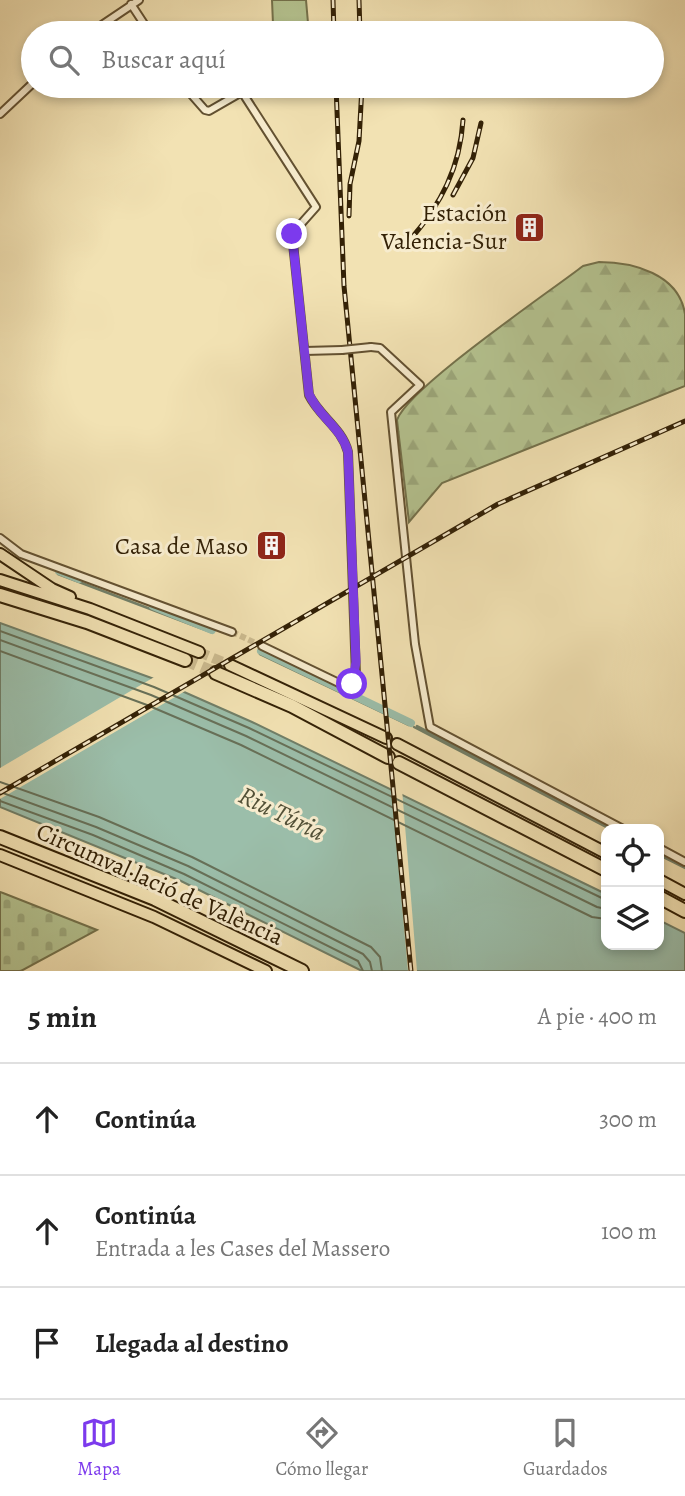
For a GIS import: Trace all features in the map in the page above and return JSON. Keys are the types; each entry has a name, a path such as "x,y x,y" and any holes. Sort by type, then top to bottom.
{"highway":[{"path":"0,554 52,589 90,609"},
{"path":"0,580 90,609 199,652"},
{"path":"0,587 71,612 87,622"},
{"path":"0,595 87,622 185,660"},
{"path":"230,665 386,738"},
{"path":"216,673 292,706 601,867"},
{"path":"397,744 601,850"},
{"name":"Circumval·lació de València","path":"0,837 155,899 302,971"},
{"name":"Circumval·lació de València","path":"0,855 154,917 266,971"},
{"path":"664,883 685,894"},
{"path":"664,900 685,911"}],"street":[{"path":"107,21 139,0"},
{"path":"131,4 142,21"},
{"path":"0,114 21,94"},
{"path":"194,98 209,111 232,98"},
{"path":"246,98 316,207 292,234 309,394 315,408 345,442 348,452 356,675 352,684 343,685 262,646"},
{"path":"304,351 380,348 421,385 391,412 415,644 430,727 614,824"},
{"path":"0,538 21,554 232,632"},
{"path":"664,851 685,862"}],"green space":[{"path":"272,0 306,0 308,21 273,21"},
{"path":"599,262 640,268 664,280 674,289 685,314 685,386 442,483 409,522 397,420 407,405 451,364 512,318 583,266"},
{"path":"0,892 97,930 21,971 0,971"}],"water":[{"name":"Riu Túria","path":"0,623 157,680 252,722 601,892 601,950 664,950 664,922 685,933 685,971 362,971 181,881 0,807"}],"pier":[{"path":"156,676 187,690 0,799 0,768"},
{"path":"391,784 402,789 417,971 408,971"}],"waterway":[{"path":"59,571 79,579"},
{"path":"58,574 211,632"},
{"path":"153,606 212,630"},
{"path":"261,651 411,723"},
{"path":"260,654 409,725"},
{"path":"417,726 605,824"},
{"path":"414,727 601,824"},
{"path":"664,854 685,865"},
{"path":"664,858 685,868"}],"tunnel":[{"path":"232,632 262,646"},
{"path":"199,652 230,665"},
{"path":"185,660 216,673"}],"railway":[{"path":"333,0 334,21"},
{"path":"359,0 360,21"},
{"path":"336,98 344,286 411,971"},
{"path":"349,216 350,184 359,141 361,98"},
{"path":"410,240 431,213 447,184 458,154 463,120"},
{"path":"453,195 473,158 481,123"},
{"path":"0,793 498,504 685,421"}],"place":[{"name":"Estación Valencia-Sur","path":"530,227"},
{"name":"Casa de Maso","path":"271,546"}],"route":[{"path":"292,234 309,394 315,408 338,431 348,452 356,662 356,675 352,684"}]}
